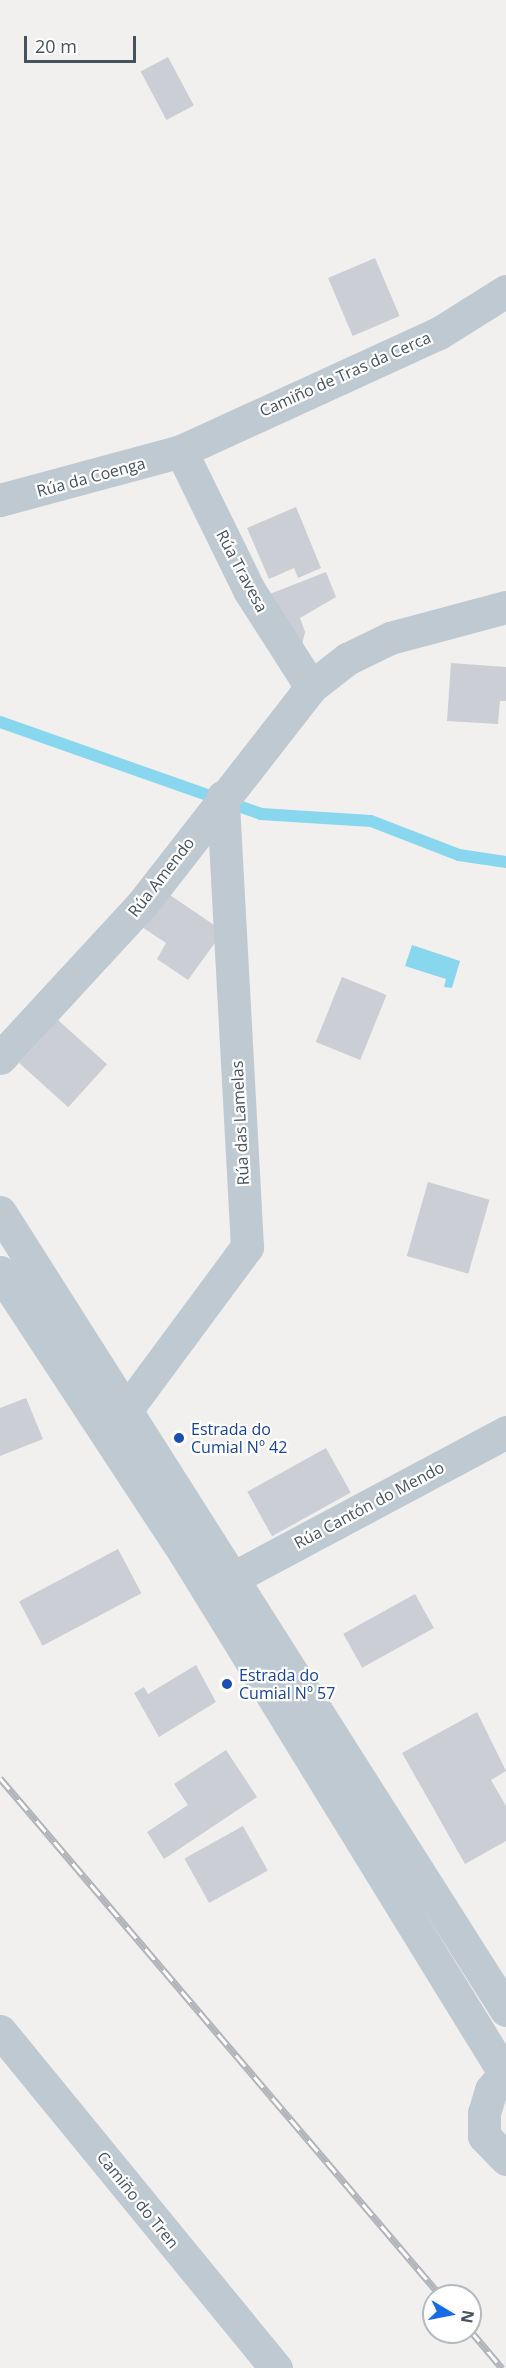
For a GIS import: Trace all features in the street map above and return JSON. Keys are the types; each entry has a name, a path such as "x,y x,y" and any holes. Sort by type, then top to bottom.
{"street":[{"name":"Camiño de Tras da Cerca","path":"181,451 439,333 506,291"},
{"name":"Rúa da Coenga","path":"0,500 181,451"},
{"name":"Rúa Travesa","path":"181,451 249,590 311,687"},
{"name":"Rúa Amendo","path":"0,1058 143,903 223,797 311,687 347,659 390,638 506,607"},
{"name":"Rúa das Lamelas","path":"127,1409 247,1246 223,797"},
{"path":"0,1212 506,2010"},
{"path":"0,1235 48,1316 72,1386"},
{"path":"0,1272 72,1386 183,1552 505,2067"},
{"name":"Rúa Cantón do Mendo","path":"231,1579 506,1432"},
{"path":"446,1917 461,1978 505,2067"},
{"name":"Camiño do Tren","path":"0,2031 276,2368"},
{"path":"505,2067 486,2105 484,2136 506,2159"}],"water":[{"path":"412,945 460,961 452,988 444,987 446,979 405,966"}],"building":[{"path":"168,57 194,106 166,120 141,72"},
{"path":"375,258 400,316 353,336 328,278"},
{"path":"296,507 321,568 298,578 294,568 269,579 247,528"},
{"path":"326,572 336,597 300,618 305,632 301,649 262,597"},
{"path":"451,663 506,667 506,701 500,701 498,724 447,721"},
{"path":"164,891 217,927 217,940 188,980 157,959 166,943 139,925"},
{"path":"342,977 387,995 360,1060 316,1042"},
{"path":"58,1020 107,1064 68,1107 19,1063"},
{"path":"428,1182 490,1200 468,1274 407,1256"},
{"path":"26,1398 43,1439 0,1456 0,1408"},
{"path":"326,1448 351,1493 272,1536 247,1492"},
{"path":"118,1549 141,1593 43,1646 19,1602"},
{"path":"415,1594 434,1628 362,1668 343,1634"},
{"path":"196,1665 216,1702 159,1737 134,1693 144,1687 148,1694"},
{"path":"477,1712 506,1771 491,1780 506,1806 506,1841 465,1864 402,1753"},
{"path":"226,1750 257,1797 164,1859 147,1832 188,1805 174,1784"},
{"path":"243,1826 268,1871 209,1903 184,1858"}],"waterway":[{"path":"0,722 261,814 371,821 459,855 506,862"}],"railway":[{"path":"0,1778 431,2284"},
{"path":"482,2344 502,2368"}],"place":[{"name":"Estrada do Cumial Nº 42","path":"179,1438"},
{"name":"Estrada do Cumial Nº 57","path":"227,1684"}]}
